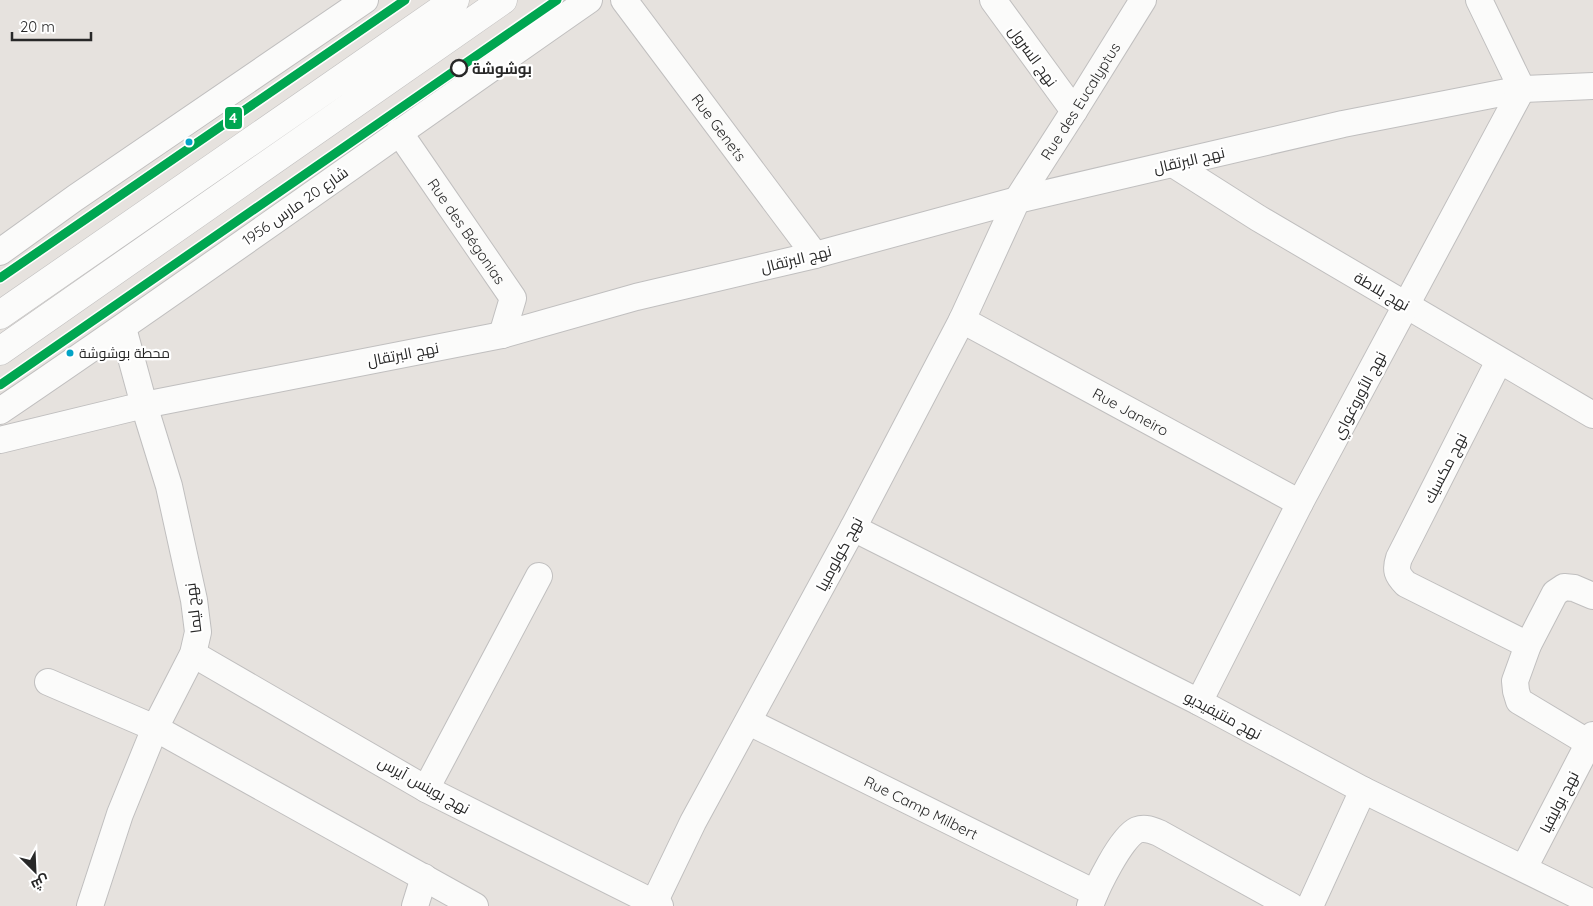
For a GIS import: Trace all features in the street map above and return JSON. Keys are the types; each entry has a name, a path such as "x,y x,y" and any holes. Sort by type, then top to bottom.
{"main road":[{"path":"0,315 455,0"},
{"path":"0,351 503,0"}],"street":[{"path":"0,252 75,198 365,0"},
{"name":"شارع 20 مارس 1956","path":"0,411 123,328 589,0"},
{"name":"Rue Genets","path":"624,0 815,255"},
{"name":"نهج السرول","path":"993,0 1074,111"},
{"name":"Rue des Eucalyptus","path":"1017,200 1143,0"},
{"path":"1479,0 1522,89"},
{"path":"1582,87 1593,107"},
{"name":"نهج البرتقال","path":"0,440 144,405 502,335 636,297 815,255 1017,200 1343,124 1522,89 1582,87"},
{"name":"نهج الأوروغواي","path":"1199,702 1300,503 1522,89"},
{"name":"Rue des Bégonias","path":"399,132 513,298 502,335"},
{"name":"نهج بلاطة","path":"1173,164 1258,218 1593,416"},
{"name":"نهج كولومبيا","path":"657,904 693,822 853,528 962,320 1017,200"},
{"name":"Rue Janeiro","path":"962,320 1300,503"},
{"name":"نهج ليما","path":"90,906 120,814 155,728 193,654 198,632 194,600 169,486 123,328"},
{"name":"نهج مكسيك","path":"1499,361 1399,558 1396,568 1399,576 1406,584 1528,645"},
{"name":"نهج منتيفيديو","path":"853,528 1199,702 1363,790 1524,868 1593,904"},
{"path":"426,789 540,576"},
{"path":"1591,739 1519,701 1515,681 1528,645 1555,593 1564,588 1574,588 1593,596"},
{"name":"نهج بوينس آيرس","path":"193,654 426,789 657,904"},
{"path":"48,682 155,728 476,906"},
{"name":"Rue Camp Milbert","path":"749,722 1092,900 1127,836 1137,830 1149,829 1291,906"},
{"name":"نهج بوليفيا","path":"1524,868 1591,739"},
{"path":"1310,906 1363,790"},
{"path":"415,906 424,877"}],"transit line":[{"name":"4","path":"0,278 405,0"},
{"name":"4","path":"0,385 557,0"}],"place":[{"name":"بوشوشة","path":"459,68"},
{"name":"محطة بوشوشة","path":"70,353"}]}
